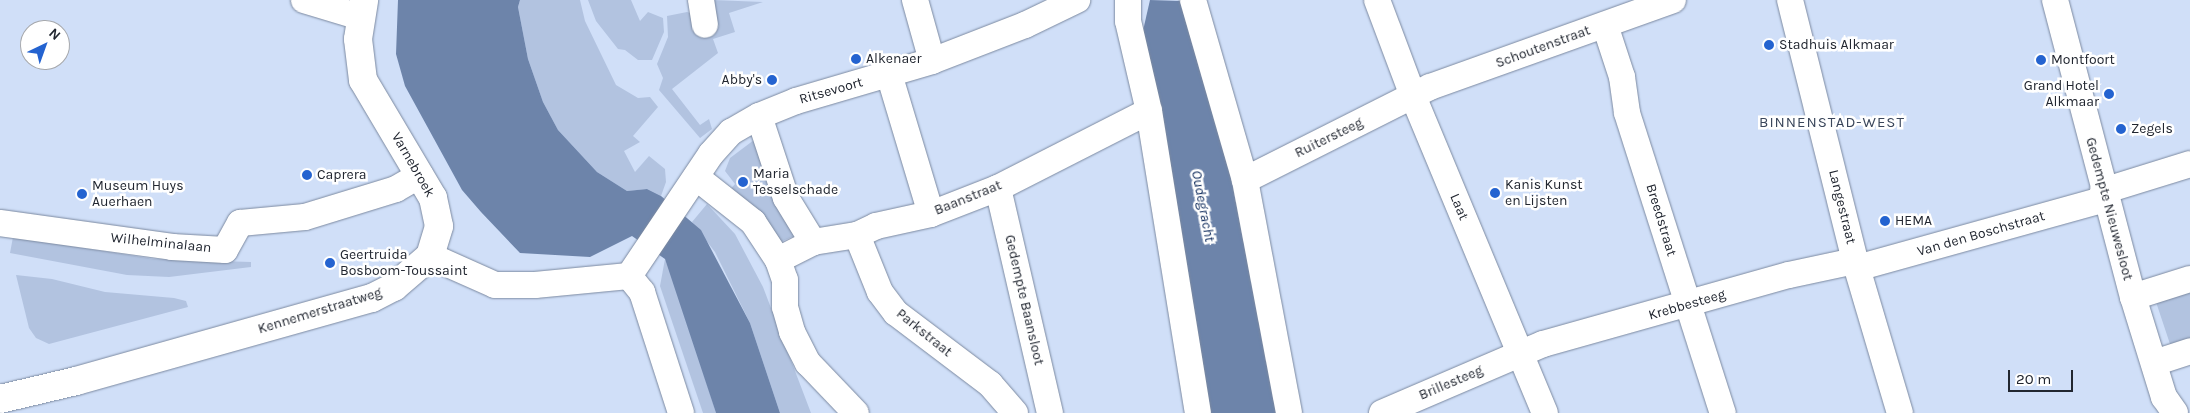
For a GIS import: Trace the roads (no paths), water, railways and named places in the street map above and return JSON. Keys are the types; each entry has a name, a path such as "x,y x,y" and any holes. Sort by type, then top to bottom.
{"main road":[{"name":"Varnebroek","path":"362,8 358,39 363,80 420,175 438,213 439,226 430,256"},
{"name":"Kennemerstraatweg","path":"0,399 76,381 372,298 394,287 430,256"}],"street":[{"path":"304,0 362,8"},
{"path":"915,0 932,61"},
{"name":"Ritsevoort","path":"629,276 711,154 731,132 759,116 796,101 932,61 1025,25 1077,0"},
{"path":"1128,0 1128,21 1149,111 1198,413"},
{"path":"1193,0 1245,180 1289,413"},
{"name":"Laat","path":"1377,0 1413,96 1545,413"},
{"name":"Schoutenstraat","path":"1413,96 1430,87 1673,0"},
{"name":"Langestraat","path":"1790,0 1856,265 1900,413"},
{"name":"Gedempte Nieuwesloot","path":"2055,0 2104,195 2133,297 2164,397 2175,413"},
{"name":"Breedstraat","path":"1605,25 1622,77 1628,113 1687,306 1723,413"},
{"path":"889,74 931,214"},
{"name":"Ruitersteeg","path":"1245,180 1413,96"},
{"name":"Baanstraat","path":"778,260 813,242 857,235 876,226 931,214 998,188 1149,111"},
{"path":"759,116 786,198 813,242"},
{"name":"Van den Boschstraat","path":"1856,265 2104,195 2190,164"},
{"name":"Wilhelminalaan","path":"0,223 172,247 225,250 240,223 305,217 396,189 420,175"},
{"path":"696,177 753,222 778,260 784,280 784,307 792,332 808,363 856,413"},
{"name":"Gedempte Baansloot","path":"998,188 1050,413"},
{"name":"Parkstraat","path":"857,235 880,292 896,313 990,384 1015,413"},
{"path":"430,256 495,285 534,286 629,276 642,292 681,413"},
{"name":"Krebbesteeg","path":"1519,352 1687,306 1789,275 1856,265"},
{"path":"2133,297 2190,279"},
{"path":"2154,363 2190,351"},
{"name":"Brillesteeg","path":"1382,413 1519,352"}],"water":[{"path":"398,0 520,0 518,7 528,59 543,102 558,130 597,172 627,191 647,189 661,196 701,230 750,323 780,413 716,413 665,259 632,236 590,257 520,253 481,212 462,190 405,86 396,54"},
{"name":"Oudegracht","path":"1150,0 1180,1 1231,177 1277,413 1205,413 1142,35"}],"place":[{"name":"Stadhuis Alkmaar","path":"1769,45"},
{"name":"Alkenaer","path":"856,59"},
{"name":"Montfoort","path":"2041,60"},
{"name":"Abby's","path":"772,80"},
{"name":"Grand Hotel Alkmaar","path":"2109,94"},
{"name":"Zegels","path":"2121,129"},
{"name":"Caprera","path":"307,175"},
{"name":"Maria Tesselschade","path":"743,182"},
{"name":"Kanis Kunst en Lijsten","path":"1495,193"},
{"name":"Museum Huys Auerhaen","path":"82,194"},
{"name":"HEMA","path":"1885,221"},
{"name":"Geertruida Bosboom-Toussaint","path":"330,263"}],"district":[{"name":"BINNENSTAD-WEST","path":"1832,123"}]}
